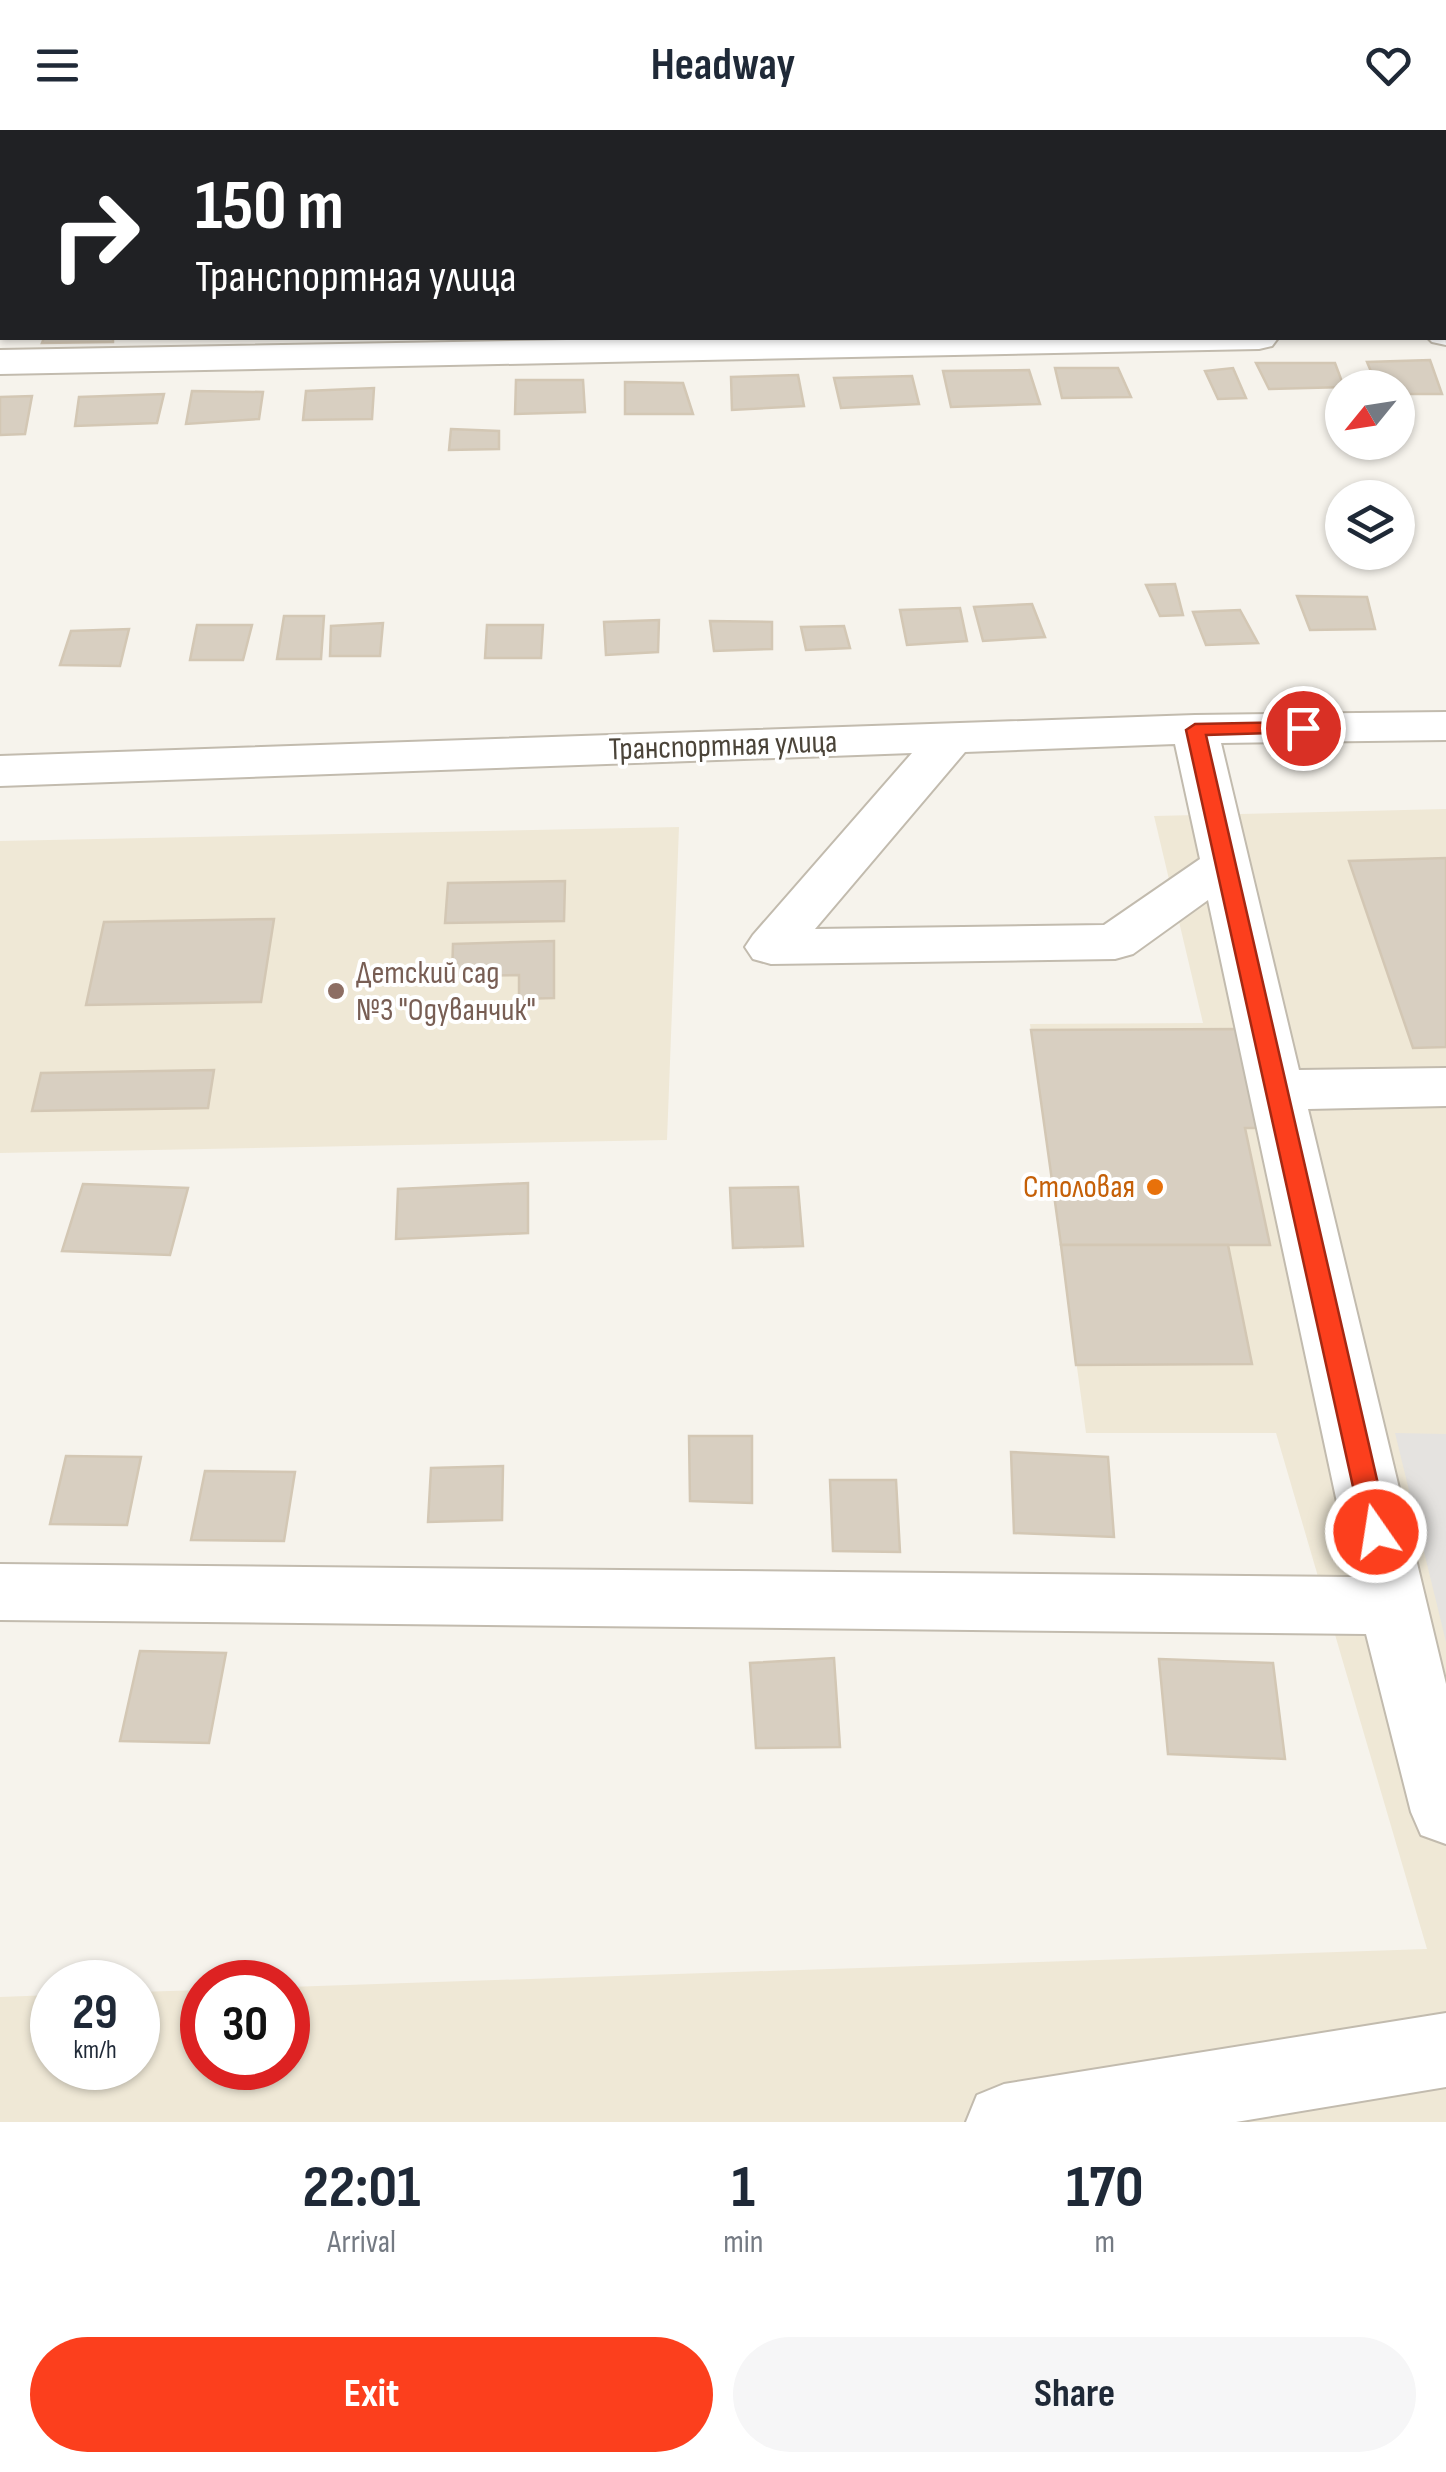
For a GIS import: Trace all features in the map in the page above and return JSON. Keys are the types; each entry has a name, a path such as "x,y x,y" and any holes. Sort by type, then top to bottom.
{"street":[{"path":"0,362 1153,340"},
{"name":"Транспортная улица","path":"0,771 1195,730 1446,726"},
{"path":"1195,730 1392,1606 1446,1812"},
{"path":"952,738 771,946 1115,942 1226,864"},
{"path":"1276,1090 1446,1087"},
{"path":"0,1592 1392,1606"},
{"path":"1004,2122 1288,2079 1446,2050"}],"shaded area":[{"path":"1446,809 1446,2122 0,2122 0,1997 30,1996 30,2090 160,2090 160,1991 180,1991 180,2090 310,2090 310,1986 1427,1949 1276,1433 1086,1433 1030,1024 1203,1023 1154,816"},
{"name":"Детский сад №3 \"Одуванчик\"","path":"679,827 667,1140 0,1153 0,841"},
{"path":"1395,1433 1446,1434 1446,1642"}],"building":[{"path":"43,340 113,340 113,342 42,343"},
{"path":"1430,360 1442,394 1415,394 1415,370 1370,370 1367,362"},
{"path":"1256,363 1335,363 1338,370 1325,370 1325,388 1269,389"},
{"path":"1055,368 1118,368 1131,397 1062,398"},
{"path":"1233,368 1246,398 1218,399 1205,371"},
{"path":"1029,370 1040,404 951,407 943,371"},
{"path":"798,375 804,406 732,410 731,377"},
{"path":"912,376 919,404 841,408 834,378"},
{"path":"516,380 583,380 585,412 515,414"},
{"path":"625,382 683,383 693,414 625,414"},
{"path":"374,388 372,419 303,420 306,391"},
{"path":"192,391 263,392 259,419 186,424"},
{"path":"164,394 157,423 75,426 79,397"},
{"path":"32,396 25,434 0,435 0,397"},
{"path":"451,429 499,431 499,449 449,450"},
{"path":"1175,584 1183,615 1160,616 1146,585"},
{"path":"1297,596 1367,597 1375,629 1310,630"},
{"path":"1032,604 1045,637 983,641 974,607"},
{"path":"960,608 967,641 907,645 900,610"},
{"path":"1240,610 1258,643 1206,645 1193,612"},
{"path":"284,616 324,616 321,659 277,659"},
{"path":"659,620 658,652 606,655 604,622"},
{"path":"710,621 772,622 772,649 714,651"},
{"path":"383,623 380,656 330,656 331,626"},
{"path":"197,625 252,625 243,660 190,660"},
{"path":"487,625 543,625 541,658 485,658"},
{"path":"844,626 850,648 806,650 801,627"},
{"path":"129,629 120,666 60,665 71,631"},
{"path":"1446,858 1446,1047 1413,1048 1349,861"},
{"path":"565,881 564,921 445,923 448,883"},
{"path":"274,919 261,1002 86,1005 104,922"},
{"path":"554,941 554,998 519,999 519,975 452,976 453,944"},
{"name":"Столовая","path":"1239,1029 1261,1128 1245,1128 1270,1245 1061,1245 1031,1030"},
{"path":"214,1070 208,1108 32,1111 41,1073"},
{"path":"528,1183 528,1233 396,1239 398,1189"},
{"path":"83,1184 188,1188 170,1255 62,1251"},
{"path":"798,1187 803,1246 733,1248 730,1188"},
{"path":"1061,1245 1228,1245 1252,1364 1076,1365"},
{"path":"689,1436 752,1436 752,1503 690,1501"},
{"path":"1011,1452 1108,1457 1114,1537 1014,1533"},
{"path":"66,1456 141,1457 127,1525 50,1524"},
{"path":"503,1466 502,1520 428,1522 431,1468"},
{"path":"205,1471 295,1472 284,1541 191,1540"},
{"path":"830,1480 896,1480 900,1552 833,1551"},
{"path":"140,1651 226,1653 209,1743 120,1741"},
{"path":"834,1658 840,1747 756,1748 750,1663"},
{"path":"1159,1659 1273,1663 1285,1759 1168,1754"}],"place":[{"name":"Детский сад №3 \"Одуванчик\"","path":"336,991"},
{"name":"Столовая","path":"1155,1187"}],"route":[{"path":"1303,728 1195,730 1376,1532"}]}
